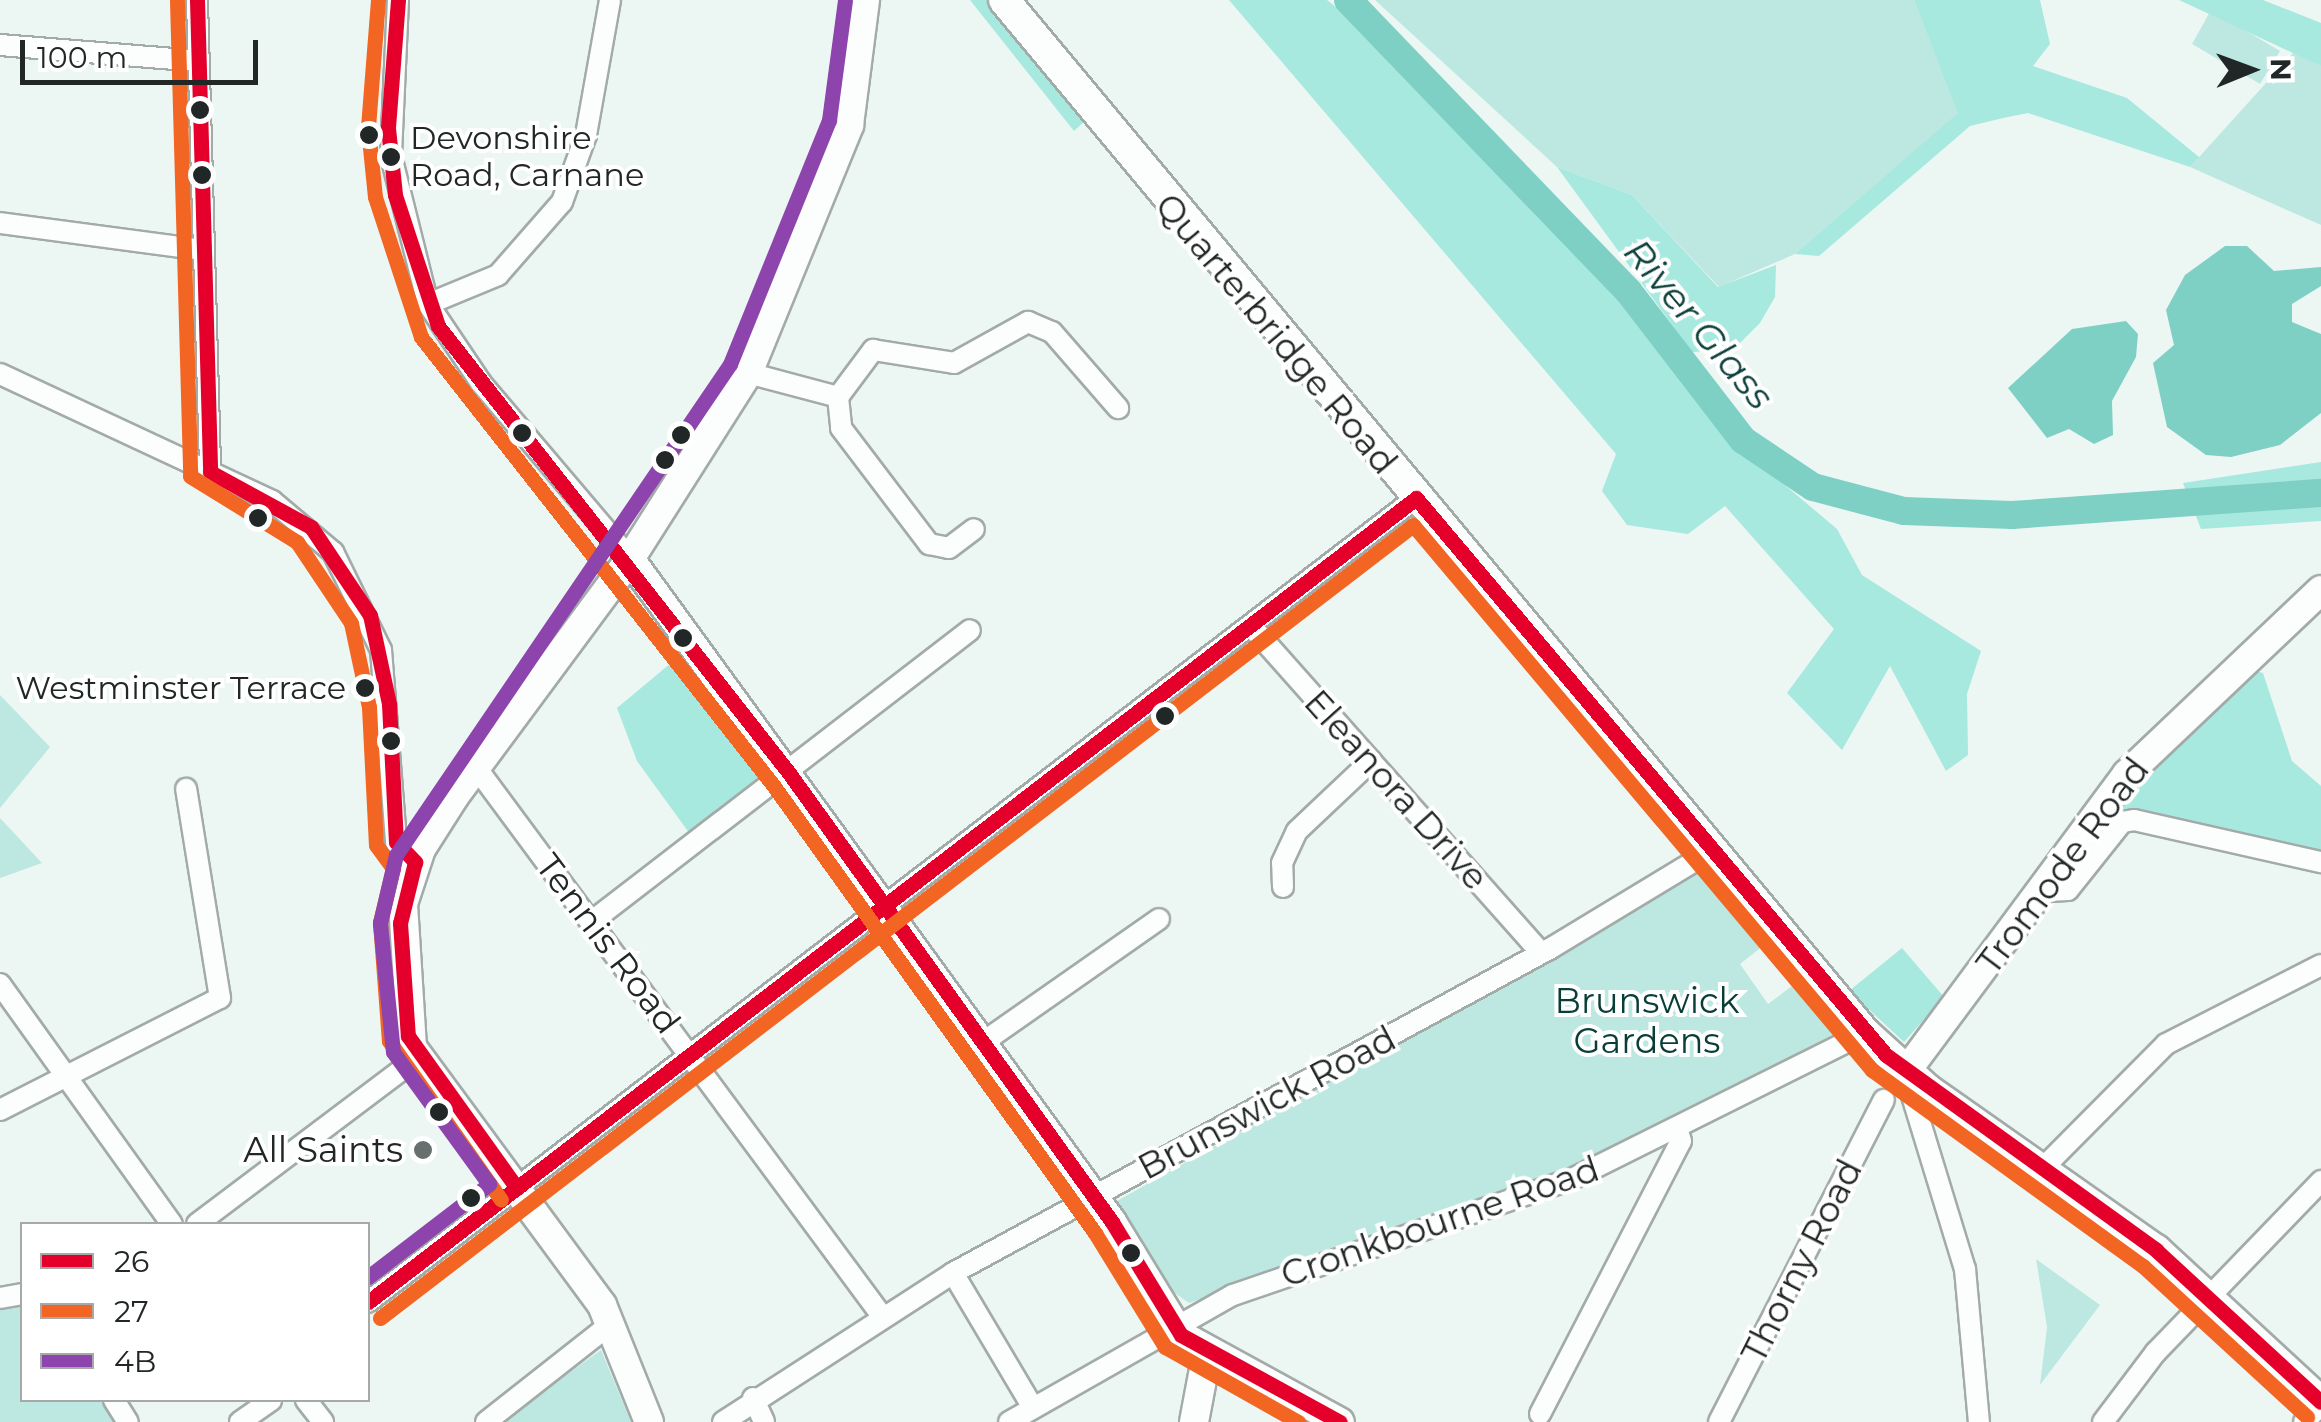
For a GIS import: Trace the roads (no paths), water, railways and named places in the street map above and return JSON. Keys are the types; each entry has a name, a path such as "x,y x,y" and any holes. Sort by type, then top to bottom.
{"highway":[{"name":"Quarterbridge Road","path":"1004,0 1864,1033 1905,1072 2046,1165 2208,1296 2321,1404"}],"main road":[{"path":"649,1422 612,1323 518,1188 417,1058 400,963 416,862 475,766 630,560 748,373 849,125 865,0"},
{"path":"630,560 789,772 1093,1197 1175,1326 1207,1353 1340,1422"},
{"name":"Tromode Road","path":"1905,1072 2047,890 2148,751 2321,590"},
{"path":"1194,1422 1207,1353"}],"street":[{"path":"197,0 210,472"},
{"path":"398,0 391,156 428,304 480,383 630,560"},
{"path":"428,304 498,275 562,202 586,134 610,0"},
{"path":"0,45 198,61"},
{"path":"0,223 204,250"},
{"path":"974,530 950,548 929,544 841,428 838,397 873,350 954,364 1028,322 1052,332 1118,410"},
{"path":"748,373 838,397"},
{"path":"0,374 210,472 311,526 354,580 381,650 396,842 416,862"},
{"path":"370,1300 1416,498"},
{"name":"Eleanora Drive","path":"1251,626 1541,954"},
{"path":"591,922 970,630"},
{"path":"1283,887 1282,863 1297,831 1371,760"},
{"name":"Tennis Road","path":"475,766 882,1316"},
{"path":"0,1110 220,998 186,789"},
{"path":"2047,890 2068,890 2122,822 2134,820 2321,862"},
{"name":"Brunswick Road","path":"724,1422 753,1398 953,1274 1541,954 1711,851"},
{"path":"982,1043 1158,919"},
{"path":"2046,1165 2166,1044 2321,964"},
{"path":"0,984 171,1222"},
{"name":"Cronkbourne Road","path":"1009,1422 1233,1295 1482,1214 1678,1132 1864,1033"},
{"path":"200,1222 417,1058"},
{"path":"1905,1072 1914,1126 1965,1269 1978,1422"},
{"name":"Thorny Road","path":"1720,1422 1884,1100"},
{"path":"1540,1414 1681,1141 1678,1132"},
{"path":"2103,1422 2208,1296 2321,1180"},
{"path":"953,1274 1033,1408"},
{"path":"486,1422 612,1323"},
{"path":"753,1398 764,1422"},
{"path":"240,1422 268,1402"},
{"path":"308,1402 323,1422"},
{"path":"2304,1422 2321,1404"}],"waterway":[{"name":"River Glass","path":"1348,0 1629,292 1743,440 1813,487 1904,511 2012,515 2321,493"}],"place":[{"name":"Devonshire Road, Carnane","path":"391,157"},
{"name":"Westminster Terrace","path":"365,688"},
{"name":"All Saints","path":"423,1150"}],"park label":[{"name":"Brunswick Gardens","path":"1647,1021"}]}
